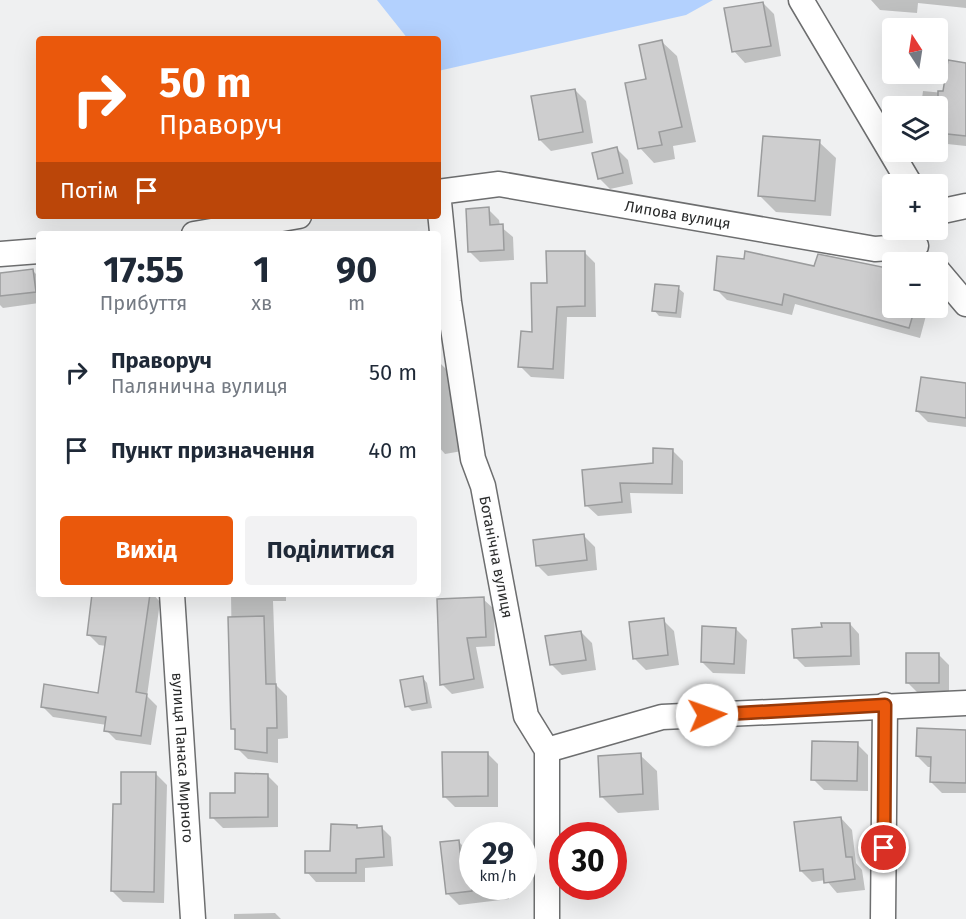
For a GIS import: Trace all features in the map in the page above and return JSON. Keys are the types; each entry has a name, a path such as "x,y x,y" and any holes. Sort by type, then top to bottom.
{"street":[{"path":"801,0 904,174"},
{"name":"Липова вулиця","path":"441,192 499,184 875,249 923,246"},
{"path":"948,210 966,206"},
{"path":"212,231 282,219"},
{"name":"Ботанічна вулиця","path":"441,219 450,302 473,459 483,486 526,716 548,750"},
{"path":"0,254 36,251"},
{"path":"948,283 966,304"},
{"name":"вулиця Панаса Мирного","path":"172,597 193,919"},
{"path":"547,919 548,750 662,717 966,703"},
{"path":"883,919 885,705"}],"shaded area":[{"path":"377,0 713,0 686,15 441,70 441,36 406,36"}],"building":[{"path":"763,2 771,46 732,52 724,8"},
{"path":"662,40 682,127 659,132 662,145 638,149 625,83 646,79 639,45"},
{"path":"948,60 966,63 966,136 948,134 948,96 938,96 938,91 943,91 944,84 948,84"},
{"path":"575,89 583,132 539,140 531,96"},
{"path":"763,136 820,140 815,201 758,196"},
{"path":"617,147 623,173 598,179 592,153"},
{"path":"489,207 490,225 503,224 504,250 468,252 466,209"},
{"path":"546,251 585,251 585,306 557,307 553,369 518,367 521,331 532,332 531,283 547,283"},
{"path":"745,251 814,266 818,254 882,267 882,318 912,318 909,328 784,294 782,305 714,290 717,256 744,259"},
{"path":"33,269 36,292 0,296 0,273"},
{"path":"655,284 679,286 676,313 652,311"},
{"path":"921,377 966,383 966,418 916,411"},
{"path":"653,448 673,449 672,484 620,483 622,502 585,506 582,470 653,463"},
{"path":"584,534 587,560 536,566 533,540"},
{"path":"92,597 150,597 136,692 147,694 141,736 104,731 106,717 41,707 44,684 98,693 106,637 87,635"},
{"path":"484,597 486,637 467,638 474,679 440,685 437,599"},
{"path":"264,616 266,684 276,684 277,728 267,728 267,753 235,749 235,729 231,729 228,617"},
{"path":"664,618 668,655 633,659 629,622"},
{"path":"821,623 850,623 851,656 794,658 792,629 822,627"},
{"path":"702,626 736,628 734,664 701,662"},
{"path":"581,631 586,660 550,665 545,636"},
{"path":"906,653 939,653 939,683 906,683"},
{"path":"423,676 427,703 405,707 400,680"},
{"path":"917,728 966,730 966,783 930,782 931,757 916,756"},
{"path":"812,741 858,742 857,781 811,780"},
{"path":"442,752 488,752 488,796 443,797"},
{"path":"641,753 643,794 600,797 598,756"},
{"path":"121,772 156,772 154,892 111,891 113,804 121,804"},
{"path":"235,773 268,774 268,817 210,818 210,793 235,793"},
{"path":"841,817 846,857 852,857 855,879 824,883 823,869 800,871 794,822"},
{"path":"331,824 357,825 357,828 382,826 384,857 356,859 356,873 305,873 305,851 330,851"},
{"path":"459,840 459,892 446,894 440,842"}],"route":[{"path":"707,715 885,705 884,848"}]}
